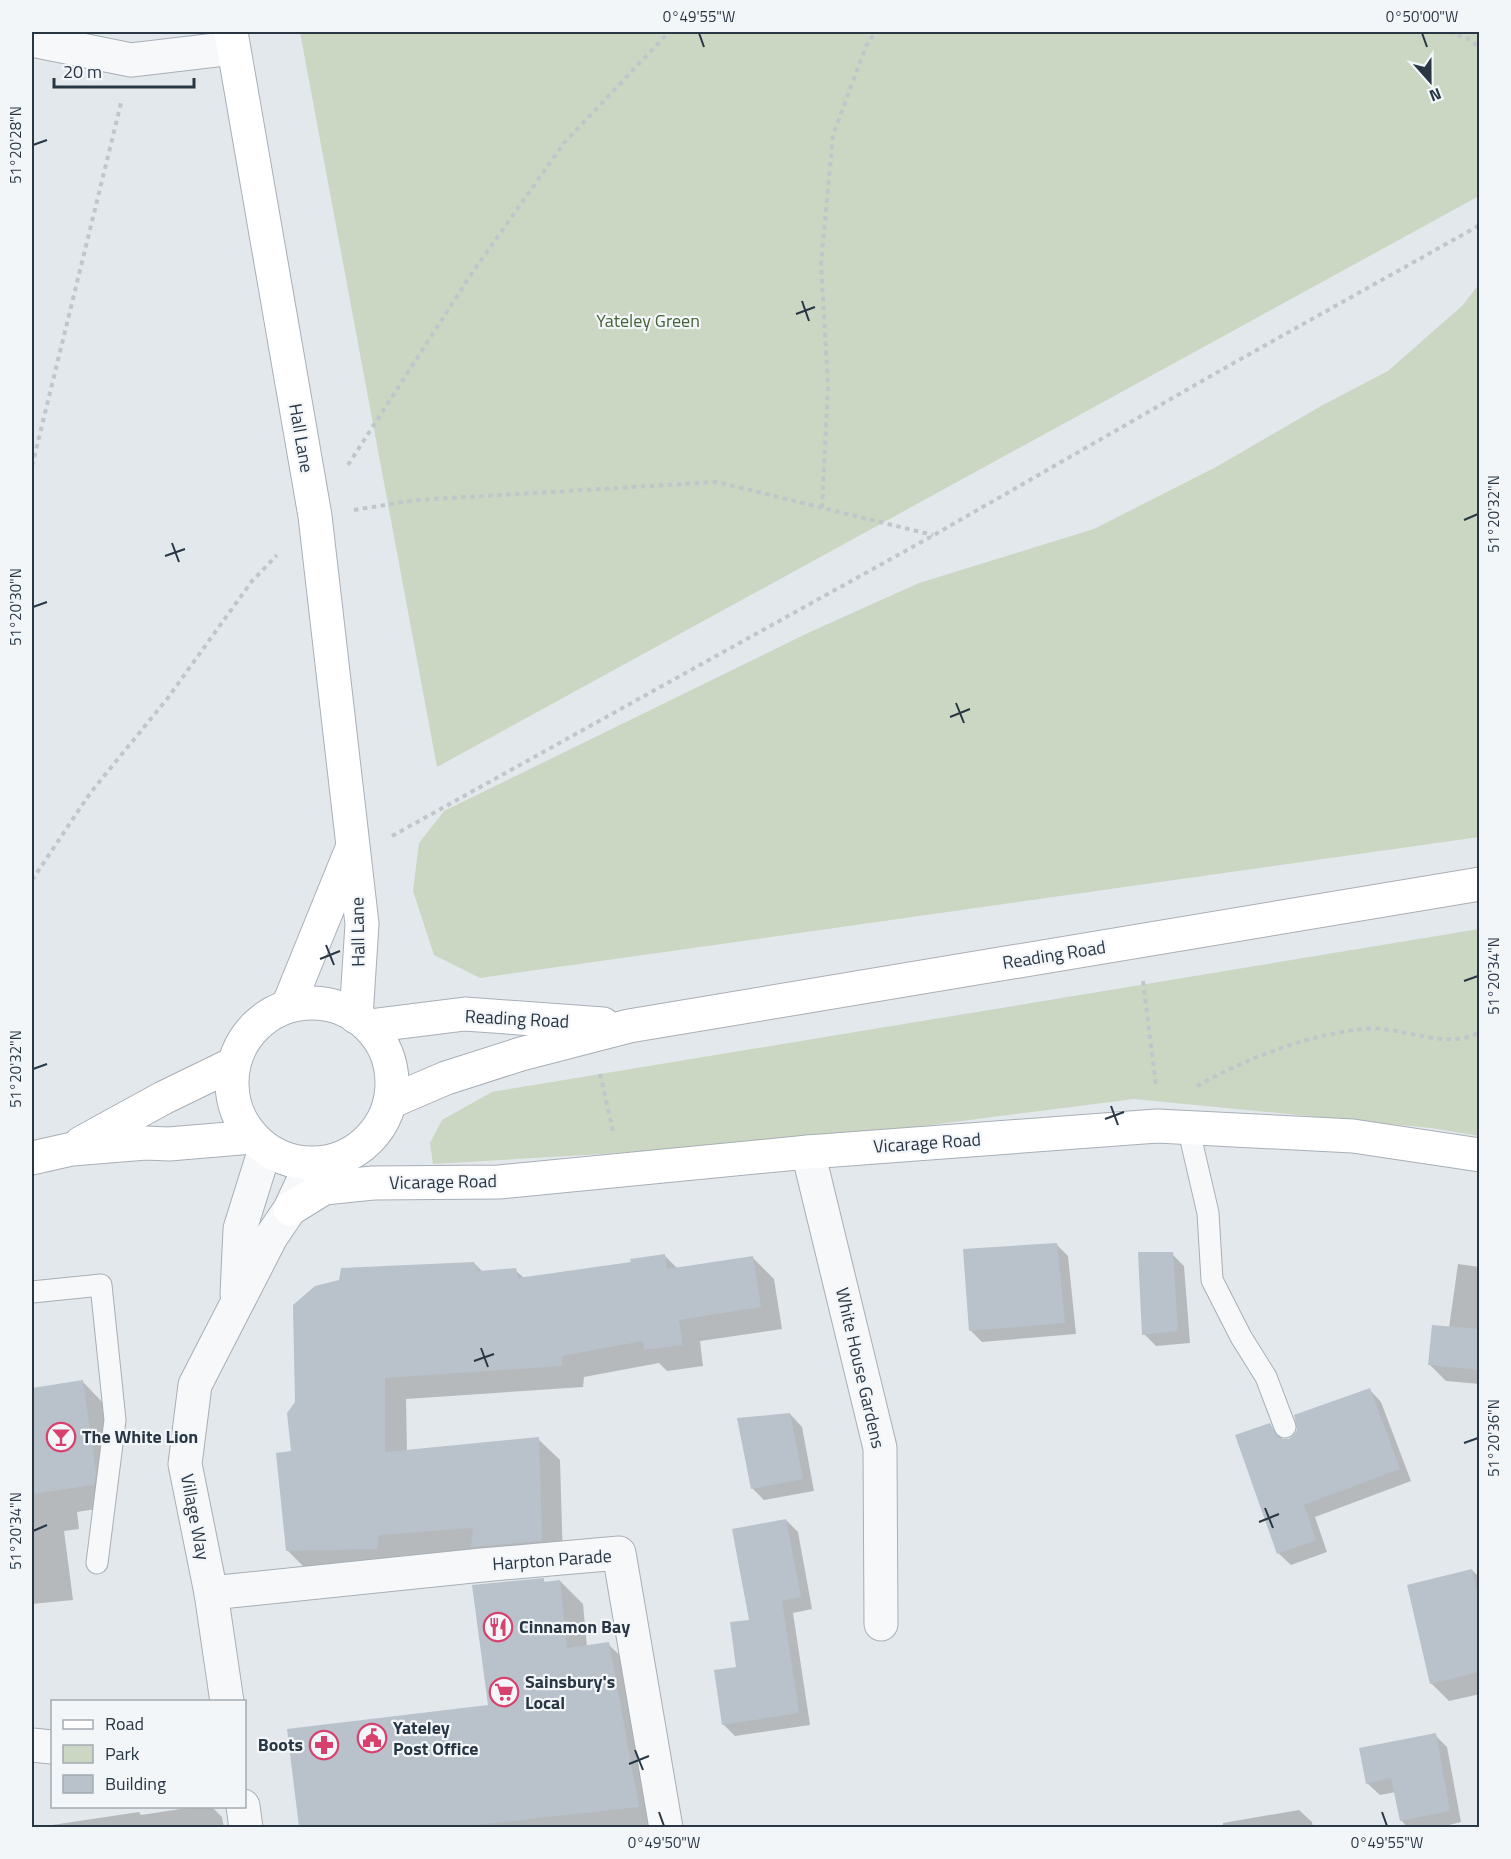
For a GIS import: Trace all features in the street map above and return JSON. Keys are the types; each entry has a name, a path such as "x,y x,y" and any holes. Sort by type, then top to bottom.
{"street":[{"path":"32,40 131,60 232,40"},
{"name":"Hall Lane","path":"232,40 315,516 362,924 363,1022"},
{"name":"Hall Lane","path":"288,1006 352,846"},
{"name":"Reading Road","path":"390,1102 467,1071 521,1054 629,1026 1479,884"},
{"path":"309,1003 330,1005 363,1022 384,1049 392,1075 390,1102 384,1119 374,1133 355,1151 321,1163 287,1160 258,1143 234,1104 231,1084 233,1064 244,1039 263,1019 288,1006 309,1003"},
{"name":"Reading Road","path":"363,1022 465,1014 629,1026"},
{"path":"72,1149 163,1098 233,1064"},
{"name":"Vicarage Road","path":"321,1163 373,1183 499,1182 808,1152 1173,1127 1353,1136 1479,1155"},
{"name":"Vicarage Road","path":"373,1183 374,1133"},
{"path":"32,1158 72,1149 146,1143 258,1143"},
{"name":"Village Way","path":"237,1305 240,1229 258,1143"},
{"name":"White House Gardens","path":"808,1152 880,1448 881,1624"},
{"name":"Village Way","path":"227,1700 211,1593 185,1464 195,1386 272,1237 321,1163"},
{"path":"290,1209 324,1188 373,1183"},
{"name":"Harpton Parade","path":"211,1593 619,1553 666,1827"},
{"path":"32,1745 51,1747"},
{"path":"243,1808 246,1827"}],"lane":[{"path":"1173,1127 1208,1213 1212,1280 1241,1337 1266,1377 1285,1427"},
{"path":"32,1292 101,1286 115,1420 97,1563"}],"path":[{"path":"32,880 91,792 167,699 252,581 315,516 472,273 564,143 669,32"},
{"path":"822,508 828,386 821,264 834,135 866,46 875,32"},
{"path":"1449,32 1469,39 1479,48"},
{"path":"32,466 131,60"},
{"path":"388,838 934,535 1479,225"},
{"path":"315,516 416,500 717,482 934,535"},
{"path":"1138,941 1157,1093 1173,1127"},
{"path":"1193,1088 1230,1068 1275,1049 1362,1029 1384,1028 1461,1040 1479,1032"},
{"path":"598,1066 622,1170"}],"green space":[{"name":"Yateley Green","path":"300,32 1479,32 1479,196 437,767"},
{"path":"1479,284 1479,837 480,978 434,955 413,891 419,843 444,811 810,632 919,583 1094,529 1216,467 1321,406 1388,371 1463,305"},
{"path":"1479,929 1479,1136 1431,1128 1134,1099 790,1143 433,1164 430,1143 442,1120 492,1092"}],"building":[{"path":"1057,1243 1065,1323 969,1331 963,1249"},
{"path":"1138,1252 1173,1252 1178,1331 1142,1335"},
{"path":"665,1254 667,1269 753,1256 761,1307 679,1320 683,1345 644,1350 643,1341 562,1356 562,1366 385,1378 385,1452 539,1437 542,1541 471,1547 473,1528 379,1535 377,1549 286,1551 276,1453 291,1451 287,1413 295,1402 293,1305 315,1286 339,1280 341,1268 474,1262 478,1271 516,1268 518,1278 631,1262 630,1259"},
{"path":"1432,1325 1479,1329 1478,1370 1428,1365"},
{"name":"The White Lion","path":"83,1380 96,1473 94,1485 32,1494 32,1388"},
{"path":"1370,1388 1400,1469 1304,1505 1316,1540 1277,1554 1235,1435 1270,1423 1277,1436 1289,1439 1297,1430 1294,1415"},
{"path":"790,1413 803,1479 751,1489 737,1418"},
{"path":"786,1519 801,1597 782,1601 799,1713 722,1725 714,1670 736,1667 730,1622 749,1620 732,1529"},
{"path":"1472,1569 1479,1601 1479,1672 1430,1684 1407,1585"},
{"path":"544,1578 544,1582 560,1580 567,1648 609,1642 639,1807 458,1827 299,1827 287,1729 488,1705 472,1585"},
{"path":"1436,1733 1450,1811 1400,1821 1391,1778 1366,1784 1359,1748"}],"place":[{"name":"The White Lion","path":"61,1437"},
{"name":"Cinnamon Bay","path":"498,1627"},
{"name":"Sainsbury's Local","path":"504,1692"},
{"name":"Yateley Post Office","path":"372,1738"},
{"name":"Boots","path":"324,1745"}]}
